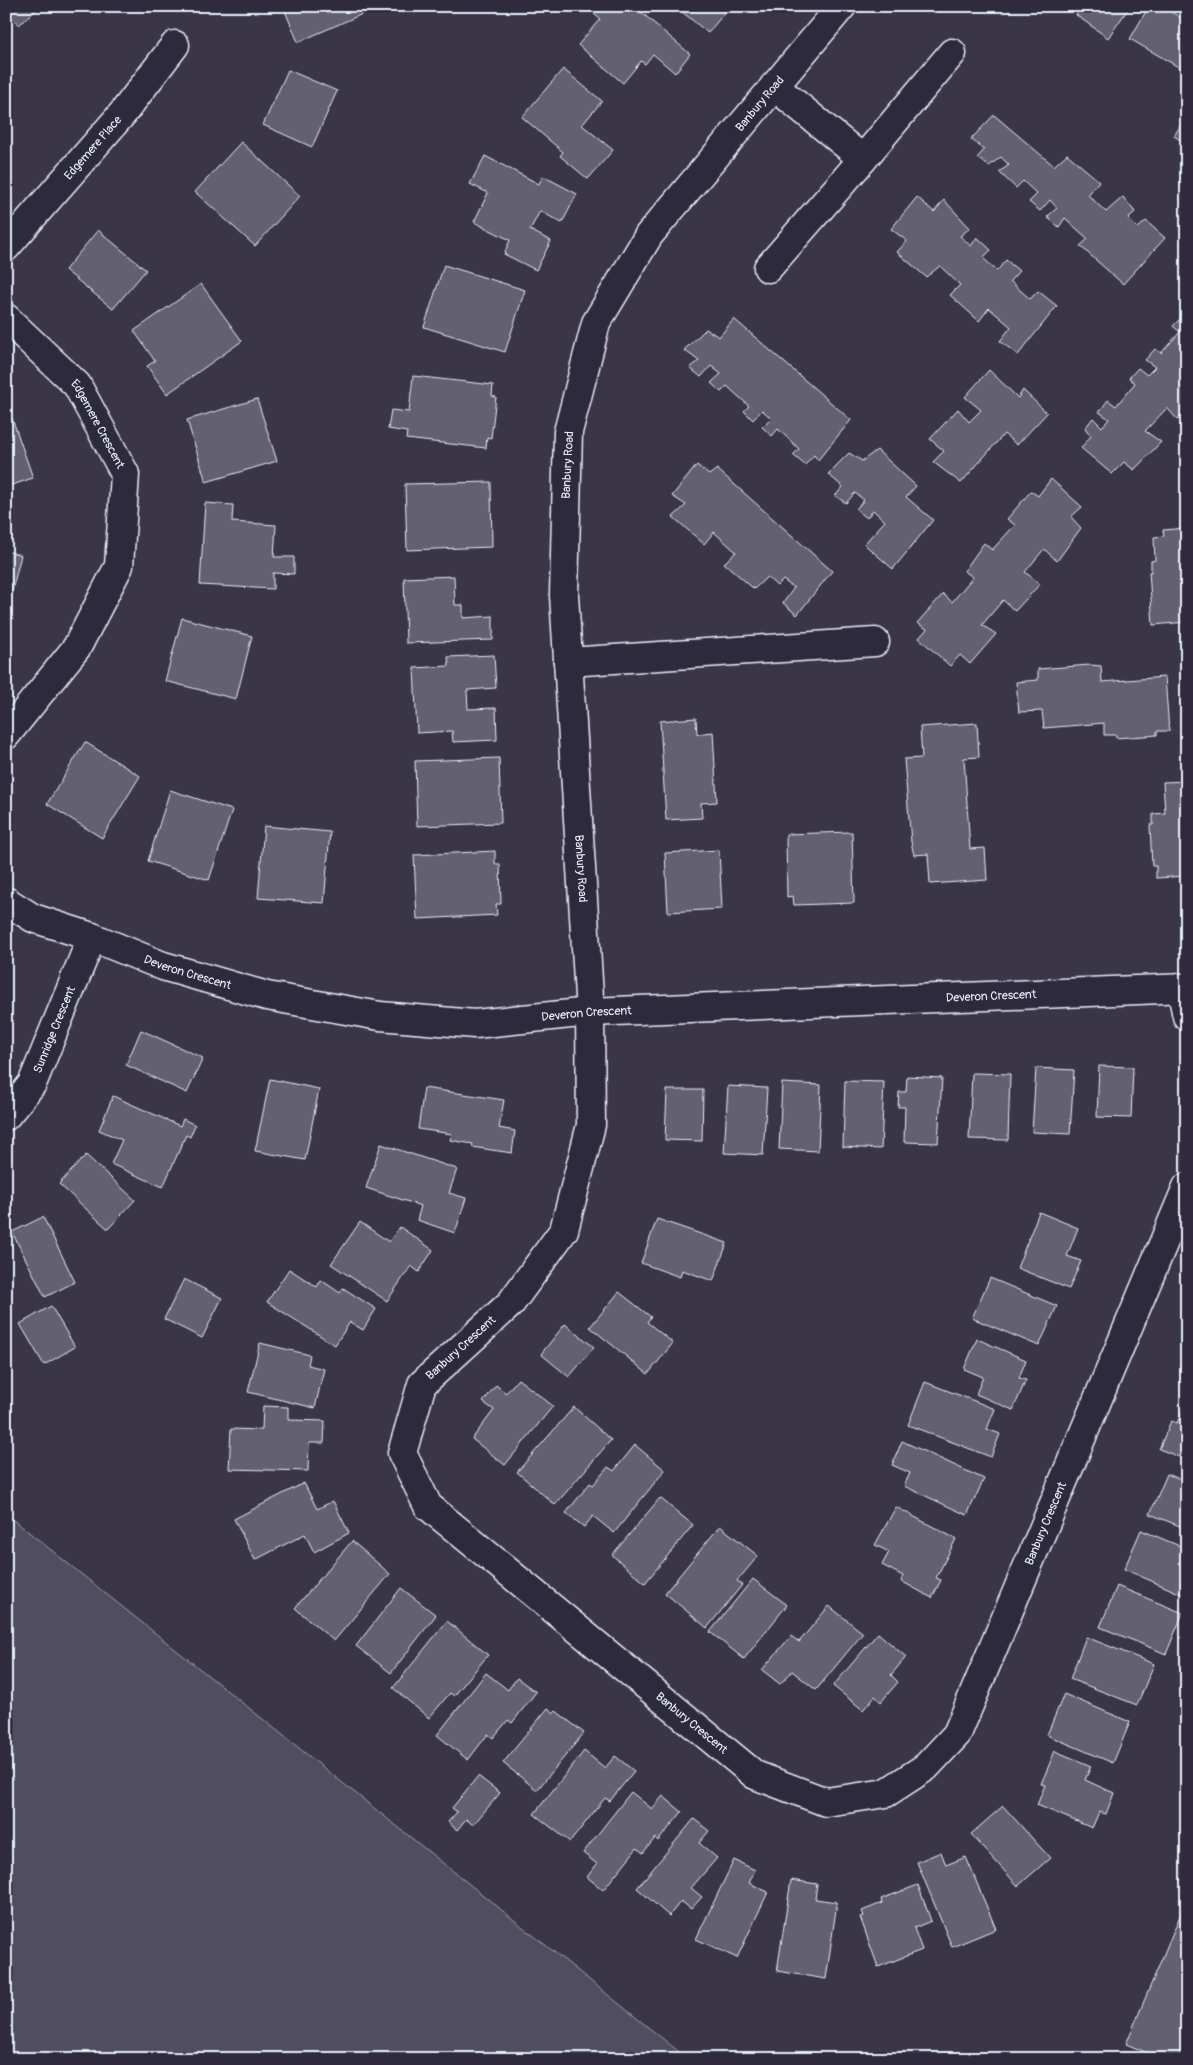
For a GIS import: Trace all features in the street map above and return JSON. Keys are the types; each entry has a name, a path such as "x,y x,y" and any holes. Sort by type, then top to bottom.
{"street":[{"name":"Banbury Road","path":"590,1012 564,595 568,432 596,324 649,235 842,6"},
{"name":"Edgemere Place","path":"6,247 123,113 175,45"},
{"path":"768,268 952,53"},
{"path":"774,86 862,159"},
{"name":"Edgemere Crescent","path":"6,318 77,385 125,474 119,566 77,648 6,735"},
{"path":"568,662 875,642"},
{"name":"Deveron Crescent","path":"6,901 34,918 92,937 163,966 266,996 380,1016 475,1024 590,1012 1184,988"},
{"name":"Sunridge Crescent","path":"6,1116 32,1084 92,937"},
{"path":"1184,988 1187,1016"},
{"name":"Banbury Crescent","path":"590,1012 591,1125 564,1230 511,1303 422,1384 402,1453 428,1506 755,1775 826,1802 886,1793 926,1767 957,1734 1187,1187"}],"shaded area":[{"path":"6,1514 688,2059 6,2059"}],"building":[{"path":"6,6 41,6 19,25 6,10"},
{"path":"283,6 375,6 376,8 298,42"},
{"path":"600,6 634,6 690,54 675,73 653,54 645,64 641,61 623,83 578,45 600,19 594,14"},
{"path":"675,6 730,6 708,33"},
{"path":"1083,6 1130,6 1108,38 1076,15"},
{"path":"1149,6 1161,6 1187,21 1187,72 1130,39"},
{"path":"563,69 602,101 582,125 613,150 588,179 560,156 563,152 522,117"},
{"path":"288,70 337,91 312,147 263,125"},
{"path":"994,115 1054,166 1067,154 1099,181 1088,195 1106,212 1123,197 1135,212 1128,218 1138,228 1146,221 1165,238 1123,284 1080,246 1088,239 1065,218 1059,227 1047,217 1057,208 1050,200 1040,211 1029,202 1037,194 1023,181 1016,188 999,172 1009,165 1001,157 989,166 977,158 984,150 971,139"},
{"path":"1187,115 1187,144 1174,136"},
{"path":"241,142 300,196 255,246 195,192"},
{"path":"485,156 539,184 543,176 577,194 562,223 540,211 530,230 551,241 536,270 504,254 510,240 474,222 488,193 470,184"},
{"path":"917,197 934,212 944,200 970,228 960,236 971,246 977,237 991,250 983,258 997,271 1006,260 1019,271 1010,281 1030,299 1038,291 1057,306 1018,355 1000,341 1011,327 989,308 979,321 950,295 960,285 940,266 926,277 897,252 907,241 891,229"},
{"path":"98,230 146,270 113,309 65,270"},
{"path":"444,265 525,290 505,352 424,327"},
{"path":"201,284 242,341 167,394 147,366 155,361 134,331"},
{"path":"1183,316 1187,319 1187,409 1178,420 1167,408 1145,431 1161,442 1134,470 1124,462 1112,474 1081,448 1091,436 1085,428 1093,418 1102,427 1109,419 1099,412 1108,400 1116,406 1135,383 1129,378 1138,368 1147,375 1155,367 1145,360 1155,349 1161,353 1180,332 1173,326"},
{"path":"734,319 851,420 818,460 814,455 805,465 793,455 799,449 778,429 772,436 762,427 771,418 762,410 753,420 744,411 749,406 727,386 721,392 711,383 721,374 711,366 701,377 690,368 699,361 684,350 706,329 719,337"},
{"path":"989,370 1018,398 1023,390 1047,413 1017,445 1004,434 961,483 933,462 944,451 930,439 958,409 969,422 981,410 965,397"},
{"path":"413,376 493,385 492,396 496,397 491,438 487,437 486,448 406,439 407,432 388,429 391,410 409,412"},
{"path":"257,399 277,461 206,482 187,420"},
{"path":"12,418 33,478 6,487 6,420"},
{"path":"877,450 916,486 906,497 933,520 893,569 864,544 885,521 873,510 867,518 856,509 864,500 855,493 846,503 835,496 843,487 828,474 849,453 862,461"},
{"path":"697,465 709,475 717,469 832,571 797,615 783,603 794,588 783,580 777,586 767,577 754,589 724,563 736,552 714,532 704,544 673,517 686,505 672,496"},
{"path":"1051,479 1082,507 1071,517 1081,528 1057,561 1044,549 1025,572 1040,584 1015,611 1003,600 982,625 996,634 970,664 960,655 950,666 919,638 927,629 917,623 943,594 952,602 973,577 964,571 984,543 992,550 1015,525 1007,519 1031,491 1038,496"},
{"path":"491,482 492,547 407,550 405,484"},
{"path":"205,503 233,505 232,522 276,525 274,557 294,557 294,574 273,573 273,589 200,585"},
{"path":"1187,528 1187,622 1153,625 1149,572 1151,572 1151,561 1155,560 1154,537 1164,536 1163,530"},
{"path":"6,551 21,555 6,615"},
{"path":"454,576 455,605 463,605 463,618 493,616 493,640 406,643 404,578"},
{"path":"182,618 252,636 236,699 165,681"},
{"path":"494,655 496,688 467,690 468,709 496,708 497,740 453,742 452,731 417,733 414,668 449,666 448,657"},
{"path":"1090,665 1101,666 1102,682 1165,677 1169,731 1157,731 1157,735 1116,738 1116,735 1104,735 1104,723 1044,728 1042,711 1019,712 1016,682 1038,680 1038,669"},
{"path":"696,718 697,734 713,732 717,802 701,803 702,818 666,820 660,721"},
{"path":"977,723 979,757 964,758 970,849 985,848 987,880 930,884 928,854 914,855 911,842 904,759 922,758 920,727"},
{"path":"85,742 140,776 102,838 47,804"},
{"path":"499,758 501,823 417,826 415,761"},
{"path":"1187,781 1187,876 1156,878 1156,866 1152,866 1150,825 1153,825 1153,814 1165,813 1163,782"},
{"path":"170,790 232,810 209,880 148,861"},
{"path":"264,826 330,832 324,903 258,898"},
{"path":"852,832 854,903 794,905 793,896 787,897 786,834"},
{"path":"719,850 722,909 668,912 665,853"},
{"path":"495,851 495,864 500,864 501,904 496,904 497,915 417,919 414,855"},
{"path":"141,1030 203,1058 187,1093 126,1065"},
{"path":"1099,1066 1133,1067 1131,1118 1097,1117"},
{"path":"1036,1068 1074,1070 1070,1134 1032,1132"},
{"path":"972,1073 1010,1074 1008,1140 969,1139"},
{"path":"907,1076 942,1078 938,1143 904,1142 905,1107 898,1107 899,1092 906,1092"},
{"path":"270,1079 319,1089 305,1160 255,1151"},
{"path":"845,1081 884,1082 881,1149 843,1147"},
{"path":"782,1083 821,1085 818,1151 779,1149"},
{"path":"728,1086 767,1088 763,1155 724,1153"},
{"path":"424,1088 504,1100 499,1128 515,1131 512,1153 472,1147 473,1144 450,1140 452,1134 418,1129"},
{"path":"667,1090 703,1090 702,1141 665,1140"},
{"path":"113,1096 180,1126 183,1119 195,1125 190,1137 186,1135 163,1187 111,1164 122,1140 99,1130"},
{"path":"381,1144 457,1169 449,1193 466,1198 455,1233 417,1220 421,1206 366,1188"},
{"path":"86,1155 135,1200 108,1229 59,1184"},
{"path":"1039,1212 1078,1228 1067,1256 1081,1261 1069,1289 1017,1268"},
{"path":"43,1217 75,1282 45,1297 12,1232"},
{"path":"657,1219 727,1243 713,1281 682,1270 680,1277 641,1263"},
{"path":"360,1222 389,1242 400,1227 433,1250 419,1272 411,1266 387,1301 331,1264"},
{"path":"289,1269 317,1287 321,1280 340,1293 343,1288 376,1309 363,1330 350,1322 335,1345 267,1302"},
{"path":"990,1278 1057,1306 1039,1346 972,1318"},
{"path":"184,1279 222,1298 202,1338 164,1319"},
{"path":"619,1292 651,1317 647,1322 673,1343 648,1374 590,1327"},
{"path":"51,1306 75,1347 44,1365 20,1324"},
{"path":"565,1324 594,1347 569,1377 541,1354"},
{"path":"977,1339 1026,1360 1019,1378 1026,1380 1013,1410 976,1394 983,1377 964,1369"},
{"path":"260,1343 310,1355 308,1365 324,1369 315,1408 248,1392"},
{"path":"518,1379 553,1406 505,1465 472,1439 494,1410 483,1402 496,1385 506,1393"},
{"path":"925,1382 995,1409 987,1429 1000,1434 991,1457 908,1425"},
{"path":"1185,1405 1187,1406 1187,1460 1159,1449 1171,1421 1177,1423"},
{"path":"263,1406 288,1407 288,1420 325,1421 324,1443 309,1443 308,1471 229,1469 231,1429 262,1430"},
{"path":"574,1407 611,1440 555,1505 517,1472"},
{"path":"902,1441 984,1479 967,1515 904,1486 910,1473 892,1465"},
{"path":"635,1445 665,1470 614,1533 593,1516 584,1527 566,1513 590,1483 593,1485 608,1467 614,1471"},
{"path":"1167,1474 1187,1482 1187,1529 1150,1514"},
{"path":"304,1483 317,1509 333,1501 349,1533 314,1552 305,1534 255,1560 234,1519"},
{"path":"660,1498 693,1525 645,1583 612,1555"},
{"path":"896,1507 956,1539 936,1578 941,1580 932,1598 901,1581 903,1576 882,1565 889,1552 875,1545"},
{"path":"720,1526 758,1556 737,1581 742,1585 707,1628 665,1593"},
{"path":"1141,1530 1187,1549 1186,1596 1124,1569"},
{"path":"352,1541 390,1574 334,1641 295,1608"},
{"path":"753,1579 787,1605 744,1659 710,1632"},
{"path":"1117,1586 1183,1613 1166,1654 1100,1627"},
{"path":"401,1588 436,1615 391,1673 356,1646"},
{"path":"829,1606 863,1633 816,1690 792,1671 780,1684 762,1670 791,1636 799,1642"},
{"path":"447,1621 488,1655 454,1696 450,1693 429,1718 393,1688"},
{"path":"878,1633 906,1657 891,1675 898,1682 881,1702 875,1696 863,1710 833,1686"},
{"path":"1086,1637 1154,1664 1137,1705 1070,1679"},
{"path":"486,1673 508,1690 517,1678 536,1692 512,1723 508,1720 493,1738 488,1734 468,1760 437,1735"},
{"path":"1064,1694 1130,1722 1113,1763 1047,1735"},
{"path":"548,1708 554,1713 556,1711 584,1733 537,1790 503,1763"},
{"path":"584,1751 605,1768 615,1756 634,1771 610,1801 605,1798 570,1842 534,1814"},
{"path":"1055,1751 1091,1766 1085,1780 1114,1793 1106,1814 1099,1812 1092,1828 1037,1805 1045,1785 1041,1784"},
{"path":"478,1776 500,1793 473,1825 466,1819 457,1830 448,1822 457,1812 452,1808"},
{"path":"631,1792 652,1809 663,1796 682,1812 658,1841 655,1838 643,1853 637,1848 603,1890 587,1877 597,1864 583,1853"},
{"path":"1003,1806 1050,1858 1018,1886 971,1834"},
{"path":"694,1819 709,1831 699,1843 717,1858 691,1888 702,1897 691,1909 681,1901 669,1916 637,1888"},
{"path":"941,1852 946,1865 966,1857 996,1929 952,1947 917,1862"},
{"path":"734,1860 755,1870 749,1883 768,1892 737,1958 696,1939"},
{"path":"791,1880 817,1884 815,1899 837,1902 826,1979 777,1971"},
{"path":"918,1885 931,1921 914,1928 922,1950 878,1967 860,1917 864,1916 862,1911 882,1903 881,1899"},
{"path":"1187,1899 1187,2054 1180,2052 1179,2059 1162,2059 1126,2044"}]}
